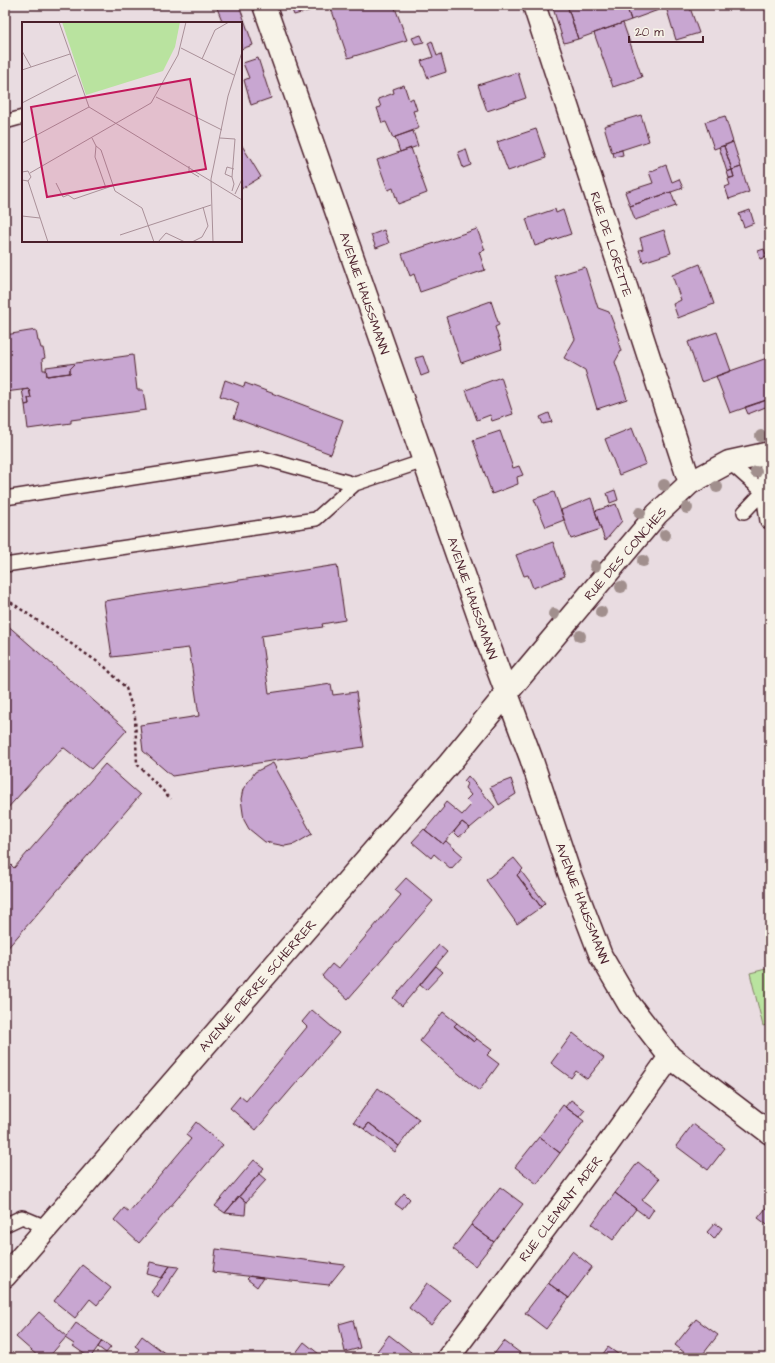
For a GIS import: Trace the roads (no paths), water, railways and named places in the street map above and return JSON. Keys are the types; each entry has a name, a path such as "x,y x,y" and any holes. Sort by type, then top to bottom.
{"street":[{"name":"AVENUE HAUSSMANN","path":"264,5 424,462 531,758 570,875 601,956 629,1004 670,1057 770,1133"},
{"name":"RUE DE LORETTE","path":"534,5 690,483"},
{"name":"RUE DES CONCHES","path":"507,693 657,514 690,483 729,462 769,453"},
{"name":"AVENUE PIERRE SCHERRER","path":"5,1276 449,764 507,693"},
{"name":"RUE CLÉMENT ADER","path":"448,1358 605,1148 670,1057"}],"lane":[{"path":"5,122 22,117"},
{"path":"767,521 763,492 769,453"},
{"path":"5,498 262,458 355,484"},
{"path":"5,565 316,519 355,484 424,462"},
{"path":"729,462 763,492"},
{"path":"744,512 763,492"},
{"path":"5,1225 22,1217 46,1227"}]}
